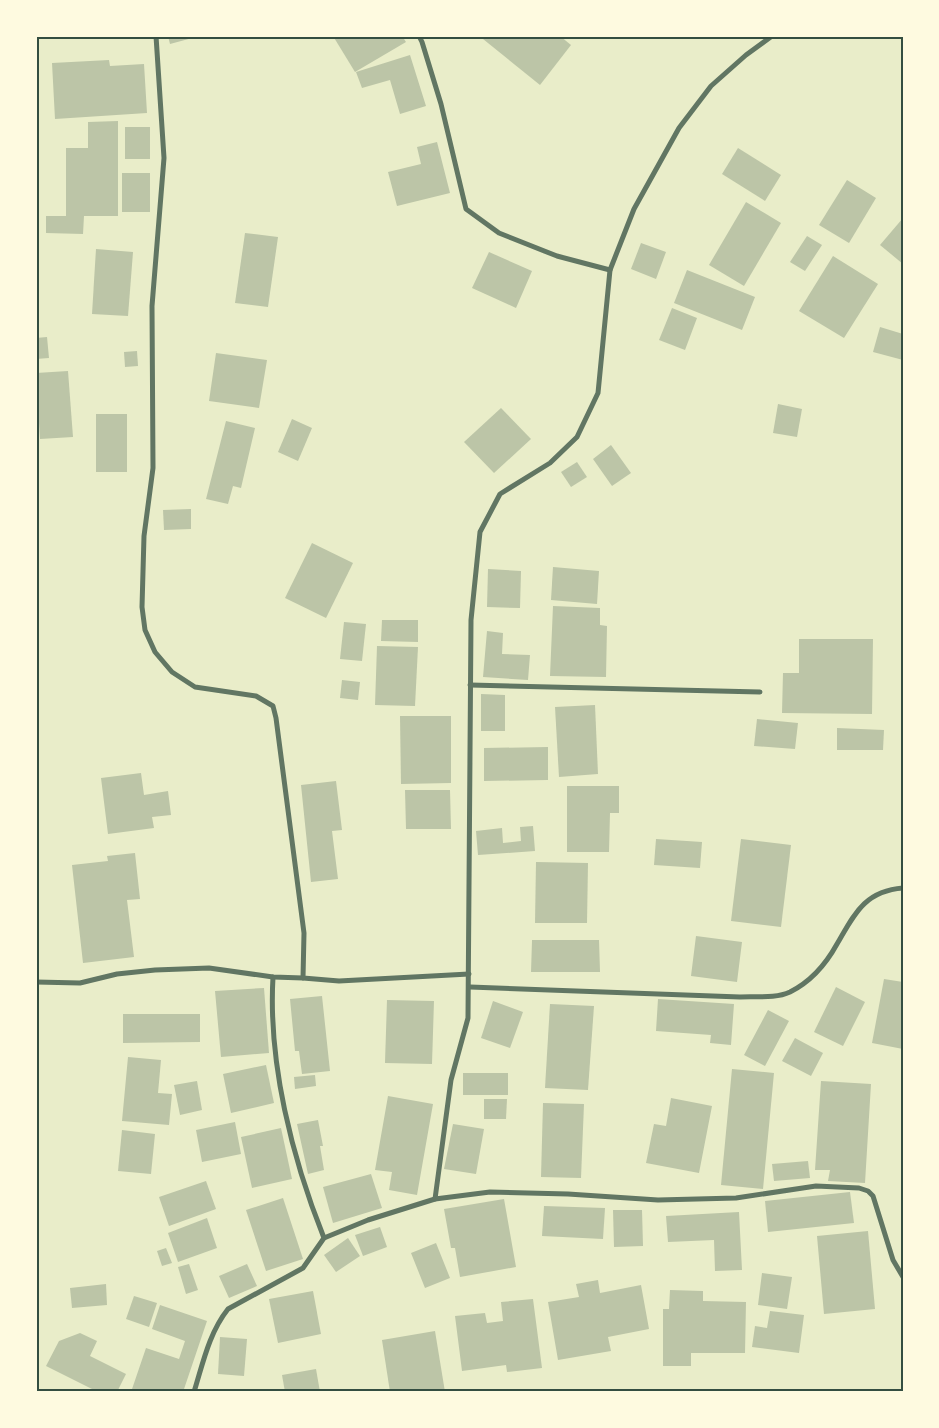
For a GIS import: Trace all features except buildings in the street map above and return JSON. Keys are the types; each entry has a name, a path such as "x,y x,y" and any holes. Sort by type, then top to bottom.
{"street":[{"path":"156,36 164,158 152,306 153,468 144,536 142,607 145,630 155,652 172,672 195,686 256,696 273,706 304,933 303,978"},
{"path":"419,36 441,104 466,209 499,233 557,256 610,270"},
{"path":"435,1199 451,1080 468,1018 470,986 471,620 480,532 500,494 550,463 578,437 598,393 610,270 634,209 679,128 711,86 746,55 772,36"},
{"path":"470,685 760,692"},
{"path":"470,986 740,996 774,996 789,993 808,981 823,966 837,946 850,920 862,904 879,894 903,888"},
{"path":"36,982 80,983 117,974 155,970 209,968 273,977 338,981 469,974"},
{"path":"273,977 272,996 276,1062 307,1196 324,1238"},
{"path":"194,1392 210,1340 219,1320 228,1309 303,1268 324,1238 368,1220 435,1199 490,1192 568,1194 658,1200 736,1198 816,1186 859,1188 868,1190 873,1196 893,1260 903,1277"}]}
